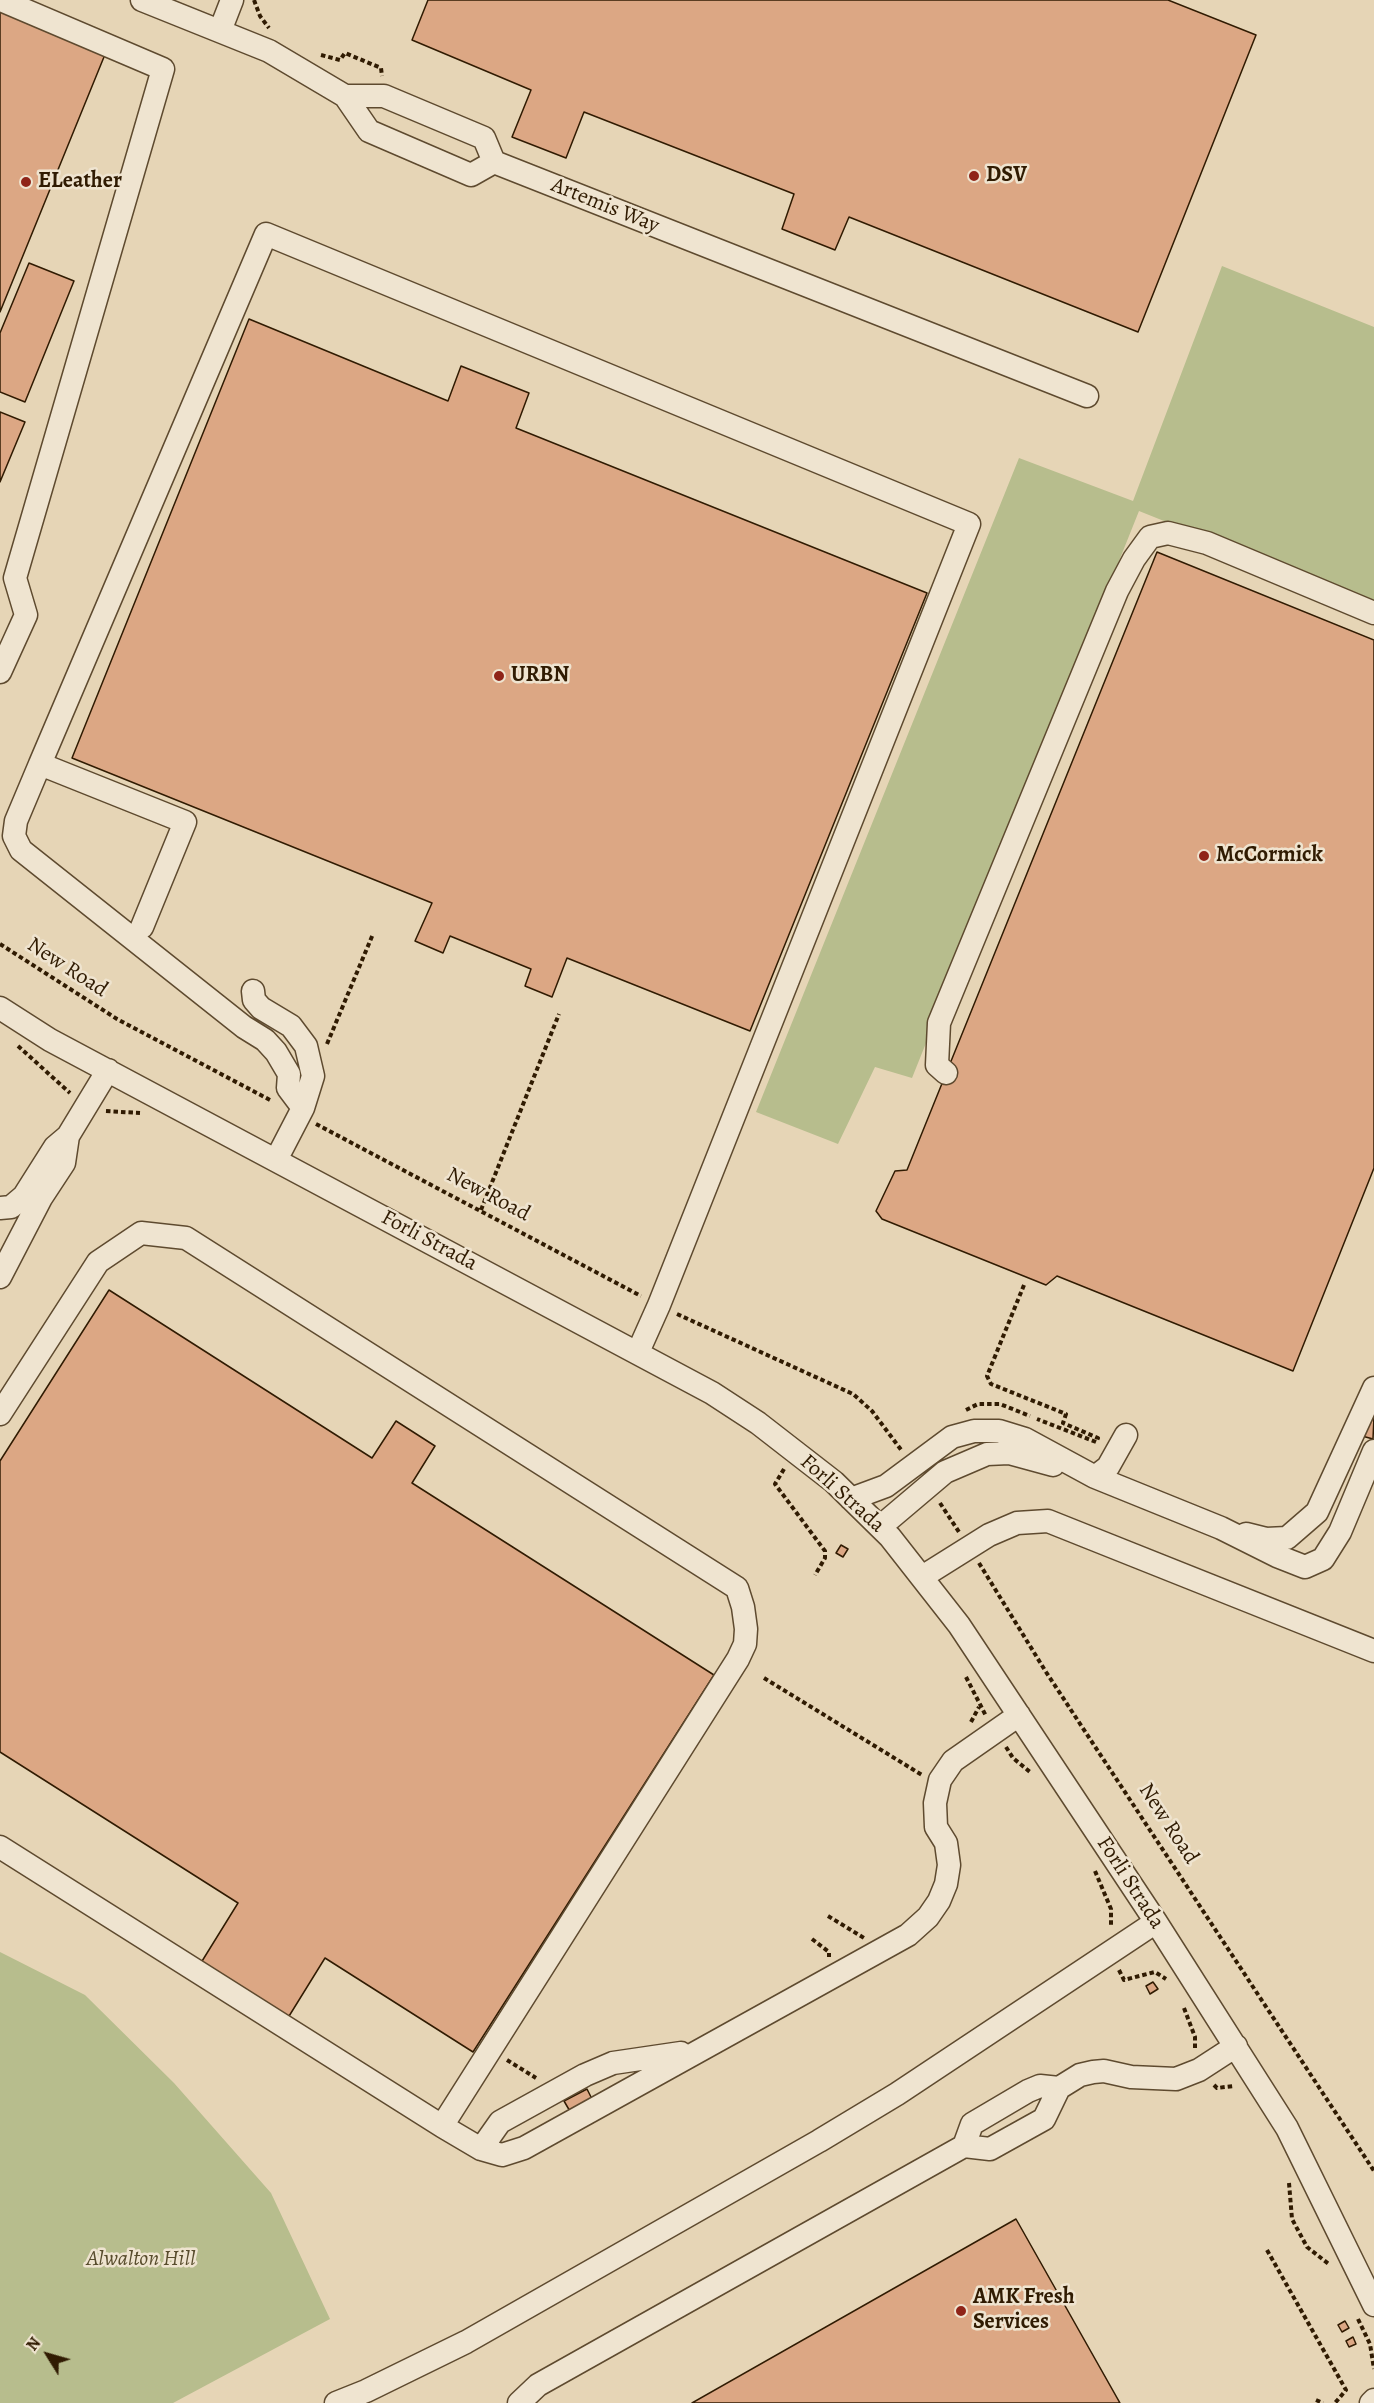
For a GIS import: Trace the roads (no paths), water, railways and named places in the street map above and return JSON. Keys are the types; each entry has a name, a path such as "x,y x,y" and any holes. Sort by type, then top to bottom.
{"street":[{"path":"0,672 26,615 8,585 163,69 1,0"},
{"path":"142,0 269,51 345,96 369,131 471,175 494,162 484,138 384,96 345,96"},
{"path":"220,31 232,0"},
{"name":"Artemis Way","path":"494,162 1087,396"},
{"path":"313,1115 288,1088 289,1074 284,1062 265,1040 244,1027 21,850 14,836 16,821 266,234 969,524 659,1305 638,1352"},
{"path":"946,1073 937,1065 939,1023 1118,591 1134,559 1150,537 1168,533 1207,543 1374,614"},
{"path":"40,764 185,822 142,927"},
{"path":"254,991 254,1000 261,1008 291,1026 306,1046 313,1076 313,1115 276,1160"},
{"name":"Forli Strada","path":"0,1008 50,1040 712,1393 758,1423 851,1499 880,1527 959,1625 1156,1922 1287,2128 1374,2305"},
{"path":"0,1277 32,1215 64,1163 69,1136 108,1070"},
{"path":"0,1208 12,1207 24,1196 55,1147 69,1136"},
{"path":"0,1218 7,1222 17,1222 32,1215"},
{"path":"0,1414 98,1262 141,1233 186,1238 737,1588 746,1629 745,1644 738,1659 442,2126"},
{"path":"1221,1528 1266,1539 1287,1538 1317,1512 1374,1388"},
{"path":"851,1499 886,1486 952,1437 974,1431 999,1431 1024,1439 1095,1477 1221,1528 1277,1556 1305,1566 1323,1559 1340,1532 1374,1451"},
{"path":"1095,1477 1108,1467 1126,1435"},
{"path":"880,1527 945,1472 987,1454 1009,1453 1095,1477"},
{"path":"922,1577 969,1546 1017,1523 1048,1521 1374,1651"},
{"path":"0,1847 442,2126 481,2149 502,2155 524,2148 908,1935 928,1917 946,1884 949,1864 946,1843 936,1827 934,1803 940,1780 953,1761 1019,1715"},
{"path":"336,2403 366,2391 466,2342 819,2141 897,2094 1156,1922"},
{"path":"964,2146 972,2124 1040,2086 1059,2088 1093,2072 1104,2071 1131,2077 1176,2079 1199,2070 1236,2046"},
{"path":"481,2149 500,2122 585,2074 613,2063 681,2053 691,2056"},
{"path":"519,2403 538,2385 964,2146 990,2149 1044,2119 1059,2088"}],"place":[{"name":"DSV","path":"974,176"},
{"name":"ELeather","path":"26,182"},
{"name":"URBN","path":"499,676"},
{"name":"McCormick","path":"1204,856"},
{"name":"AMK Fresh Services","path":"961,2311"}],"park label":[{"name":"Alwalton Hill","path":"141,2260"}]}
